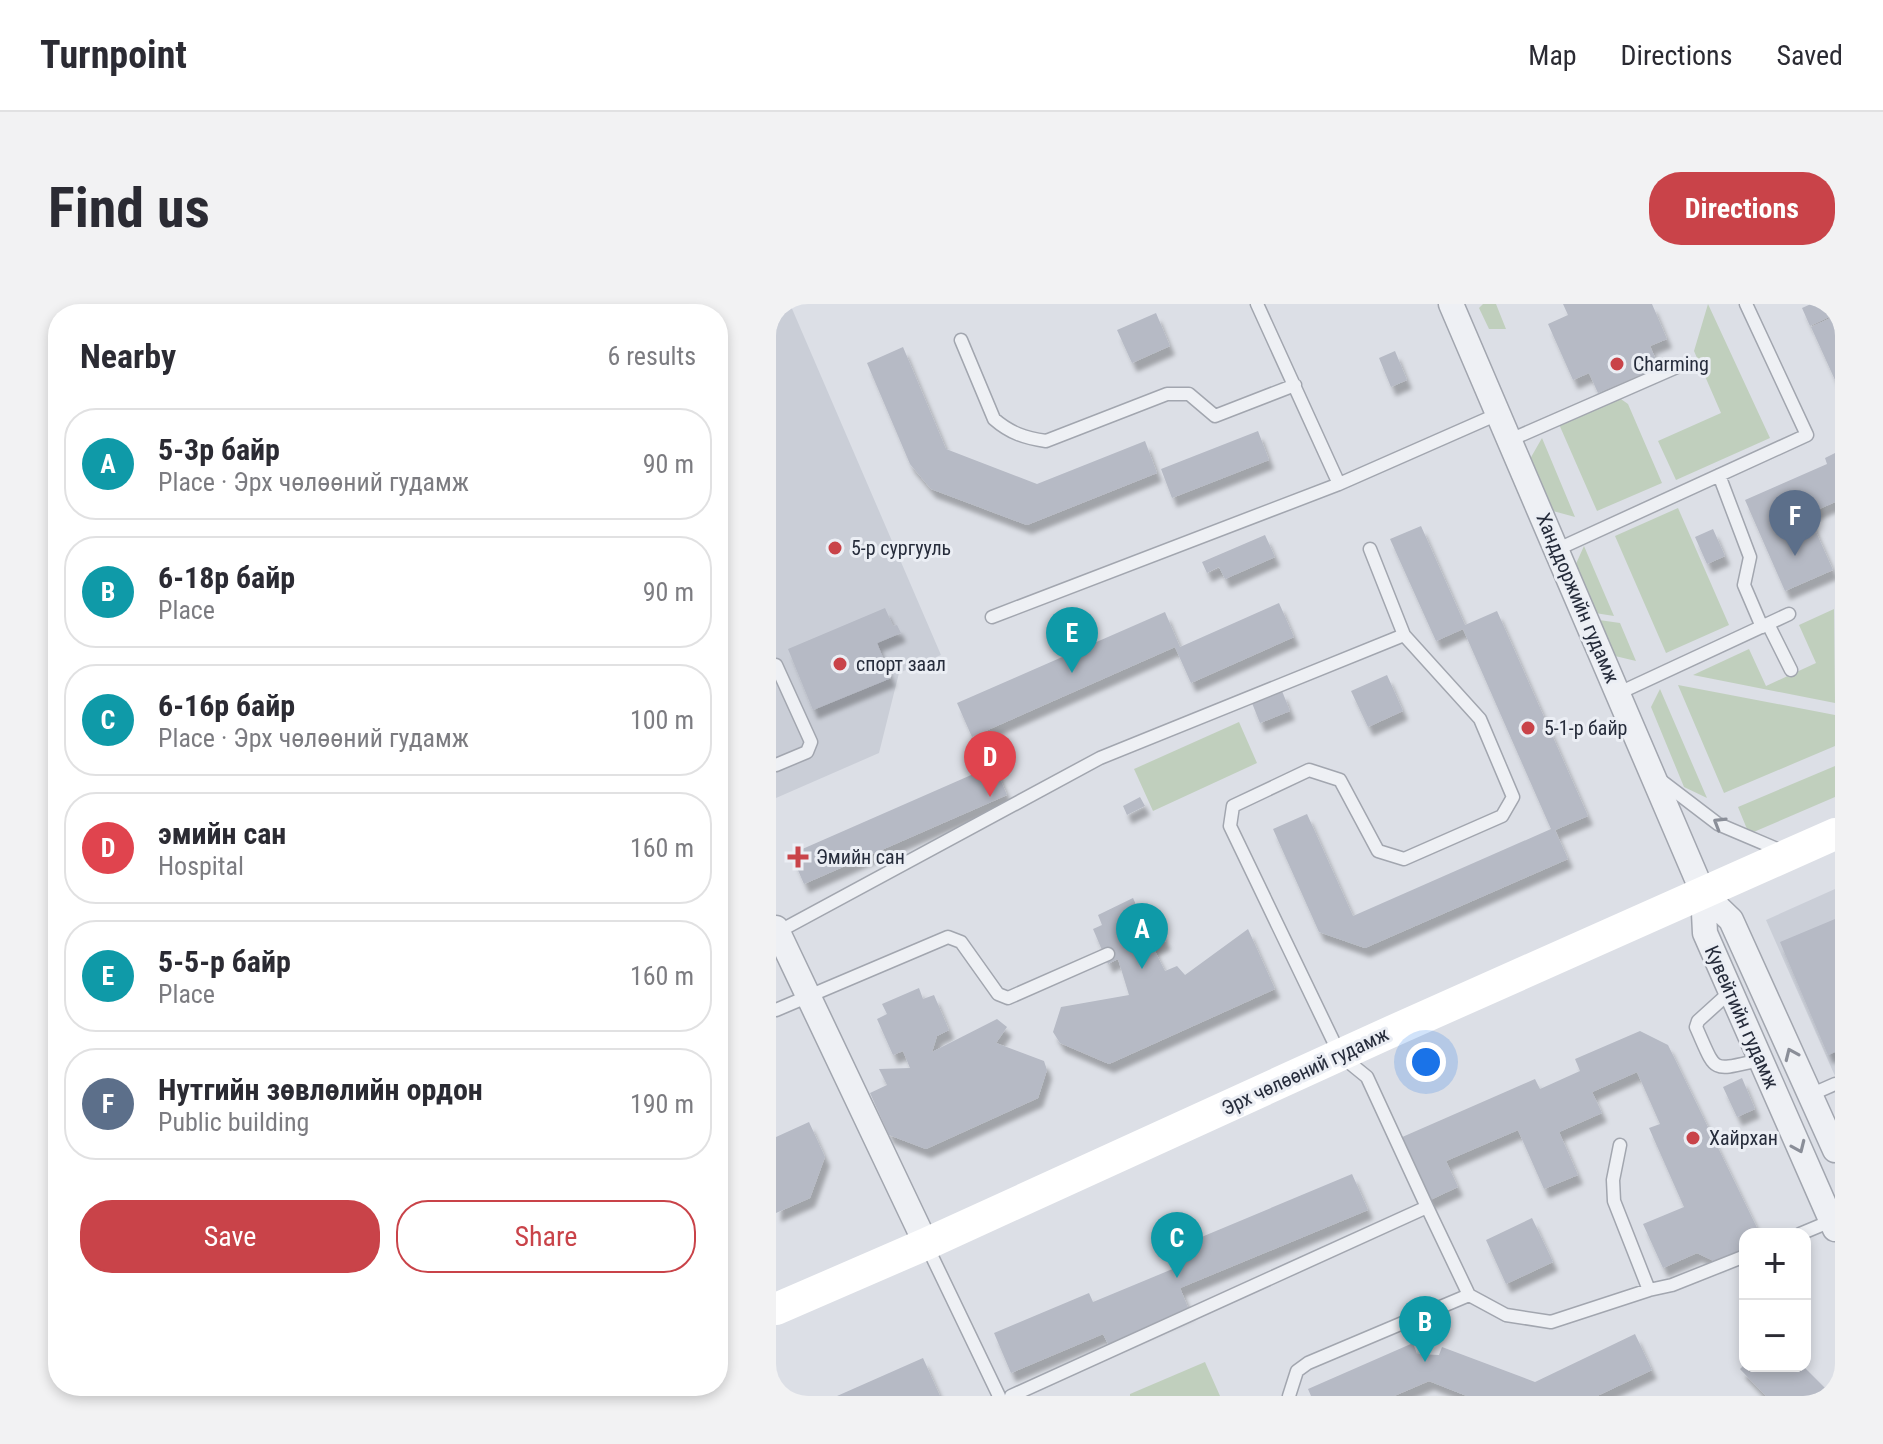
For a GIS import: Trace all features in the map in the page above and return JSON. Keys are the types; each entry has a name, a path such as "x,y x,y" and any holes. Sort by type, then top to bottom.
{"main road":[{"name":"Эрх чөлөөний гудамж","path":"776,1309 1835,834"}],"street":[{"name":"Ханддоржийн гудамж","path":"1451,304 1703,893"},
{"name":"Кувейтийн гудамж","path":"1703,893 1705,933 1833,1225"},
{"name":"Кувейтийн гудамж","path":"1703,893 1731,920 1835,1150"},
{"path":"777,931 926,1244"}],"lane":[{"path":"1257,304 1339,484"},
{"path":"1558,549 1807,435 1746,304"},
{"path":"961,340 994,419 1005,428 1036,440 1046,441 1167,394 1189,394 1215,416 1295,385"},
{"path":"1510,440 1677,367"},
{"path":"992,617 1339,484 1498,414"},
{"path":"1719,475 1750,557 1744,585 1791,670"},
{"path":"1370,549 1404,635 1480,719 1513,797 1502,816 1404,859 1378,851 1340,780 1309,770 1233,806 1230,826 1340,1055 1367,1077 1469,1295 1506,1315 1551,1322 1672,1285 1739,1258"},
{"path":"1619,693 1789,614"},
{"path":"777,931 1100,758 1404,635"},
{"path":"776,665 811,742 807,752 776,765"},
{"path":"1649,770 1718,824 1790,854"},
{"path":"776,1010 948,937 961,942 998,994 1008,998 1108,954"},
{"path":"1730,992 1698,1021 1696,1027 1713,1064 1720,1068 1760,1060"},
{"path":"1810,1095 1835,1084"},
{"path":"1620,1145 1613,1180 1614,1201 1649,1290"},
{"path":"1011,1396 1427,1207"},
{"path":"1811,1231 1833,1225"},
{"path":"926,1244 999,1396"},
{"path":"1289,1396 1297,1371 1308,1363 1469,1295"}],"shaded area":[{"name":"5-р сургууль","path":"776,304 790,304 941,655 899,673 879,753 776,798"},
{"path":"1835,889 1835,1076 1766,920"}],"green space":[{"path":"1483,304 1496,304 1506,329 1489,329 1479,308"},
{"path":"1708,304 1770,438 1676,480 1658,441 1721,413 1694,351"},
{"path":"1618,397 1628,404 1662,483 1597,511 1558,422"},
{"path":"1542,438 1575,517 1553,511 1530,459"},
{"path":"1678,508 1729,625 1666,653 1615,536"},
{"path":"1584,546 1614,616 1595,613 1575,566"},
{"path":"1834,609 1835,703 1693,675 1749,649 1766,686 1816,663 1799,625"},
{"path":"1599,620 1620,623 1636,661 1615,656"},
{"path":"1678,685 1835,715 1835,746 1724,793"},
{"path":"1660,689 1707,798 1684,787 1651,707"},
{"path":"1239,722 1257,763 1153,811 1134,769"},
{"path":"1835,766 1835,797 1749,834 1738,807"},
{"path":"1205,1362 1220,1396 1130,1396 1130,1394"}],"building":[{"path":"1563,304 1652,304 1667,339 1650,346 1659,367 1598,393 1589,373 1573,380 1548,324 1568,315"},
{"path":"1811,304 1835,304 1835,314 1810,326 1802,308"},
{"path":"1156,313 1170,346 1132,363 1117,330"},
{"path":"1835,316 1835,380 1811,327"},
{"path":"903,347 946,449 1037,484 1145,441 1157,473 1027,525 931,489 910,464 867,363"},
{"path":"1395,351 1407,380 1391,387 1379,358"},
{"path":"1258,431 1269,460 1172,498 1161,469"},
{"path":"1835,453 1835,502 1808,514 1833,570 1785,591 1745,500 1827,464 1825,458"},
{"name":"5-1-р байр","path":"1421,526 1465,625 1497,611 1588,816 1555,830 1568,859 1365,948 1319,932 1273,829 1307,814 1353,916 1551,829 1463,629 1436,641 1390,539"},
{"path":"1713,529 1725,556 1707,564 1695,537"},
{"path":"1265,535 1275,557 1225,579 1219,567 1207,573 1202,562"},
{"path":"1279,603 1294,637 1191,683 1175,647 972,737 957,703 1165,612 1180,647"},
{"name":"спорт заал","path":"885,608 893,626 897,625 901,633 877,643 891,678 813,710 788,649"},
{"path":"1387,675 1403,711 1368,727 1351,691"},
{"path":"1282,691 1290,711 1260,723 1252,703"},
{"path":"994,765 1007,795 804,884 791,854"},
{"path":"1140,797 1145,806 1127,815 1123,806"},
{"path":"1133,898 1138,909 1148,904 1166,941 1153,947 1165,971 1177,966 1185,975 1248,929 1275,989 1109,1064 1060,1043 1053,1032 1061,1007 1129,995 1118,959 1108,964 1093,929 1102,925 1098,915"},
{"path":"1835,919 1835,1052 1828,1055 1780,942"},
{"path":"919,988 923,999 934,995 949,1030 937,1036 932,1052 997,1019 1007,1027 996,1043 1044,1061 1047,1070 1038,1098 926,1149 889,1135 870,1093 887,1085 879,1069 910,1068 903,1051 893,1055 877,1019 887,1014 882,1004"},
{"path":"1640,1031 1668,1045 1757,1228 1739,1228 1739,1250 1716,1262 1697,1253 1663,1268 1643,1224 1684,1207 1649,1128 1660,1124 1637,1072 1592,1092 1602,1113 1559,1132 1578,1175 1544,1189 1518,1130 1446,1161 1458,1187 1428,1201 1400,1138 1535,1079 1540,1089 1580,1071 1575,1059"},
{"path":"1742,1078 1755,1109 1737,1117 1723,1087"},
{"path":"809,1122 825,1157 810,1198 776,1213 776,1137"},
{"path":"1352,1174 1368,1210 1180,1288 1189,1310 1108,1344 1103,1334 1011,1373 994,1333 1089,1293 1093,1302 1175,1268 1168,1251"},
{"path":"1532,1218 1553,1262 1506,1284 1486,1240"},
{"path":"1635,1334 1652,1370 1597,1396 1467,1396 1429,1381 1394,1396 1311,1396 1308,1389 1413,1343 1417,1354 1439,1355 1442,1347 1535,1382"},
{"path":"923,1358 940,1396 837,1396"},
{"path":"1743,1372 1809,1372 1833,1396 1766,1396"}],"place":[{"name":"Charming","path":"1617,364"},
{"name":"5-р сургууль","path":"835,548"},
{"name":"Нутгийн зөвлөлийн ордон","path":"1795,556"},
{"name":"спорт заал","path":"840,664"},
{"name":"5-5-р байр","path":"1072,673"},
{"name":"5-1-р байр","path":"1528,728"},
{"name":"эмийн сан","path":"990,797"},
{"name":"Эмийн сан","path":"798,857"},
{"name":"5-3р байр","path":"1142,969"},
{"name":"Хайрхан","path":"1693,1138"},
{"name":"6-16р байр","path":"1177,1278"},
{"name":"6-18р байр","path":"1425,1362"}]}
